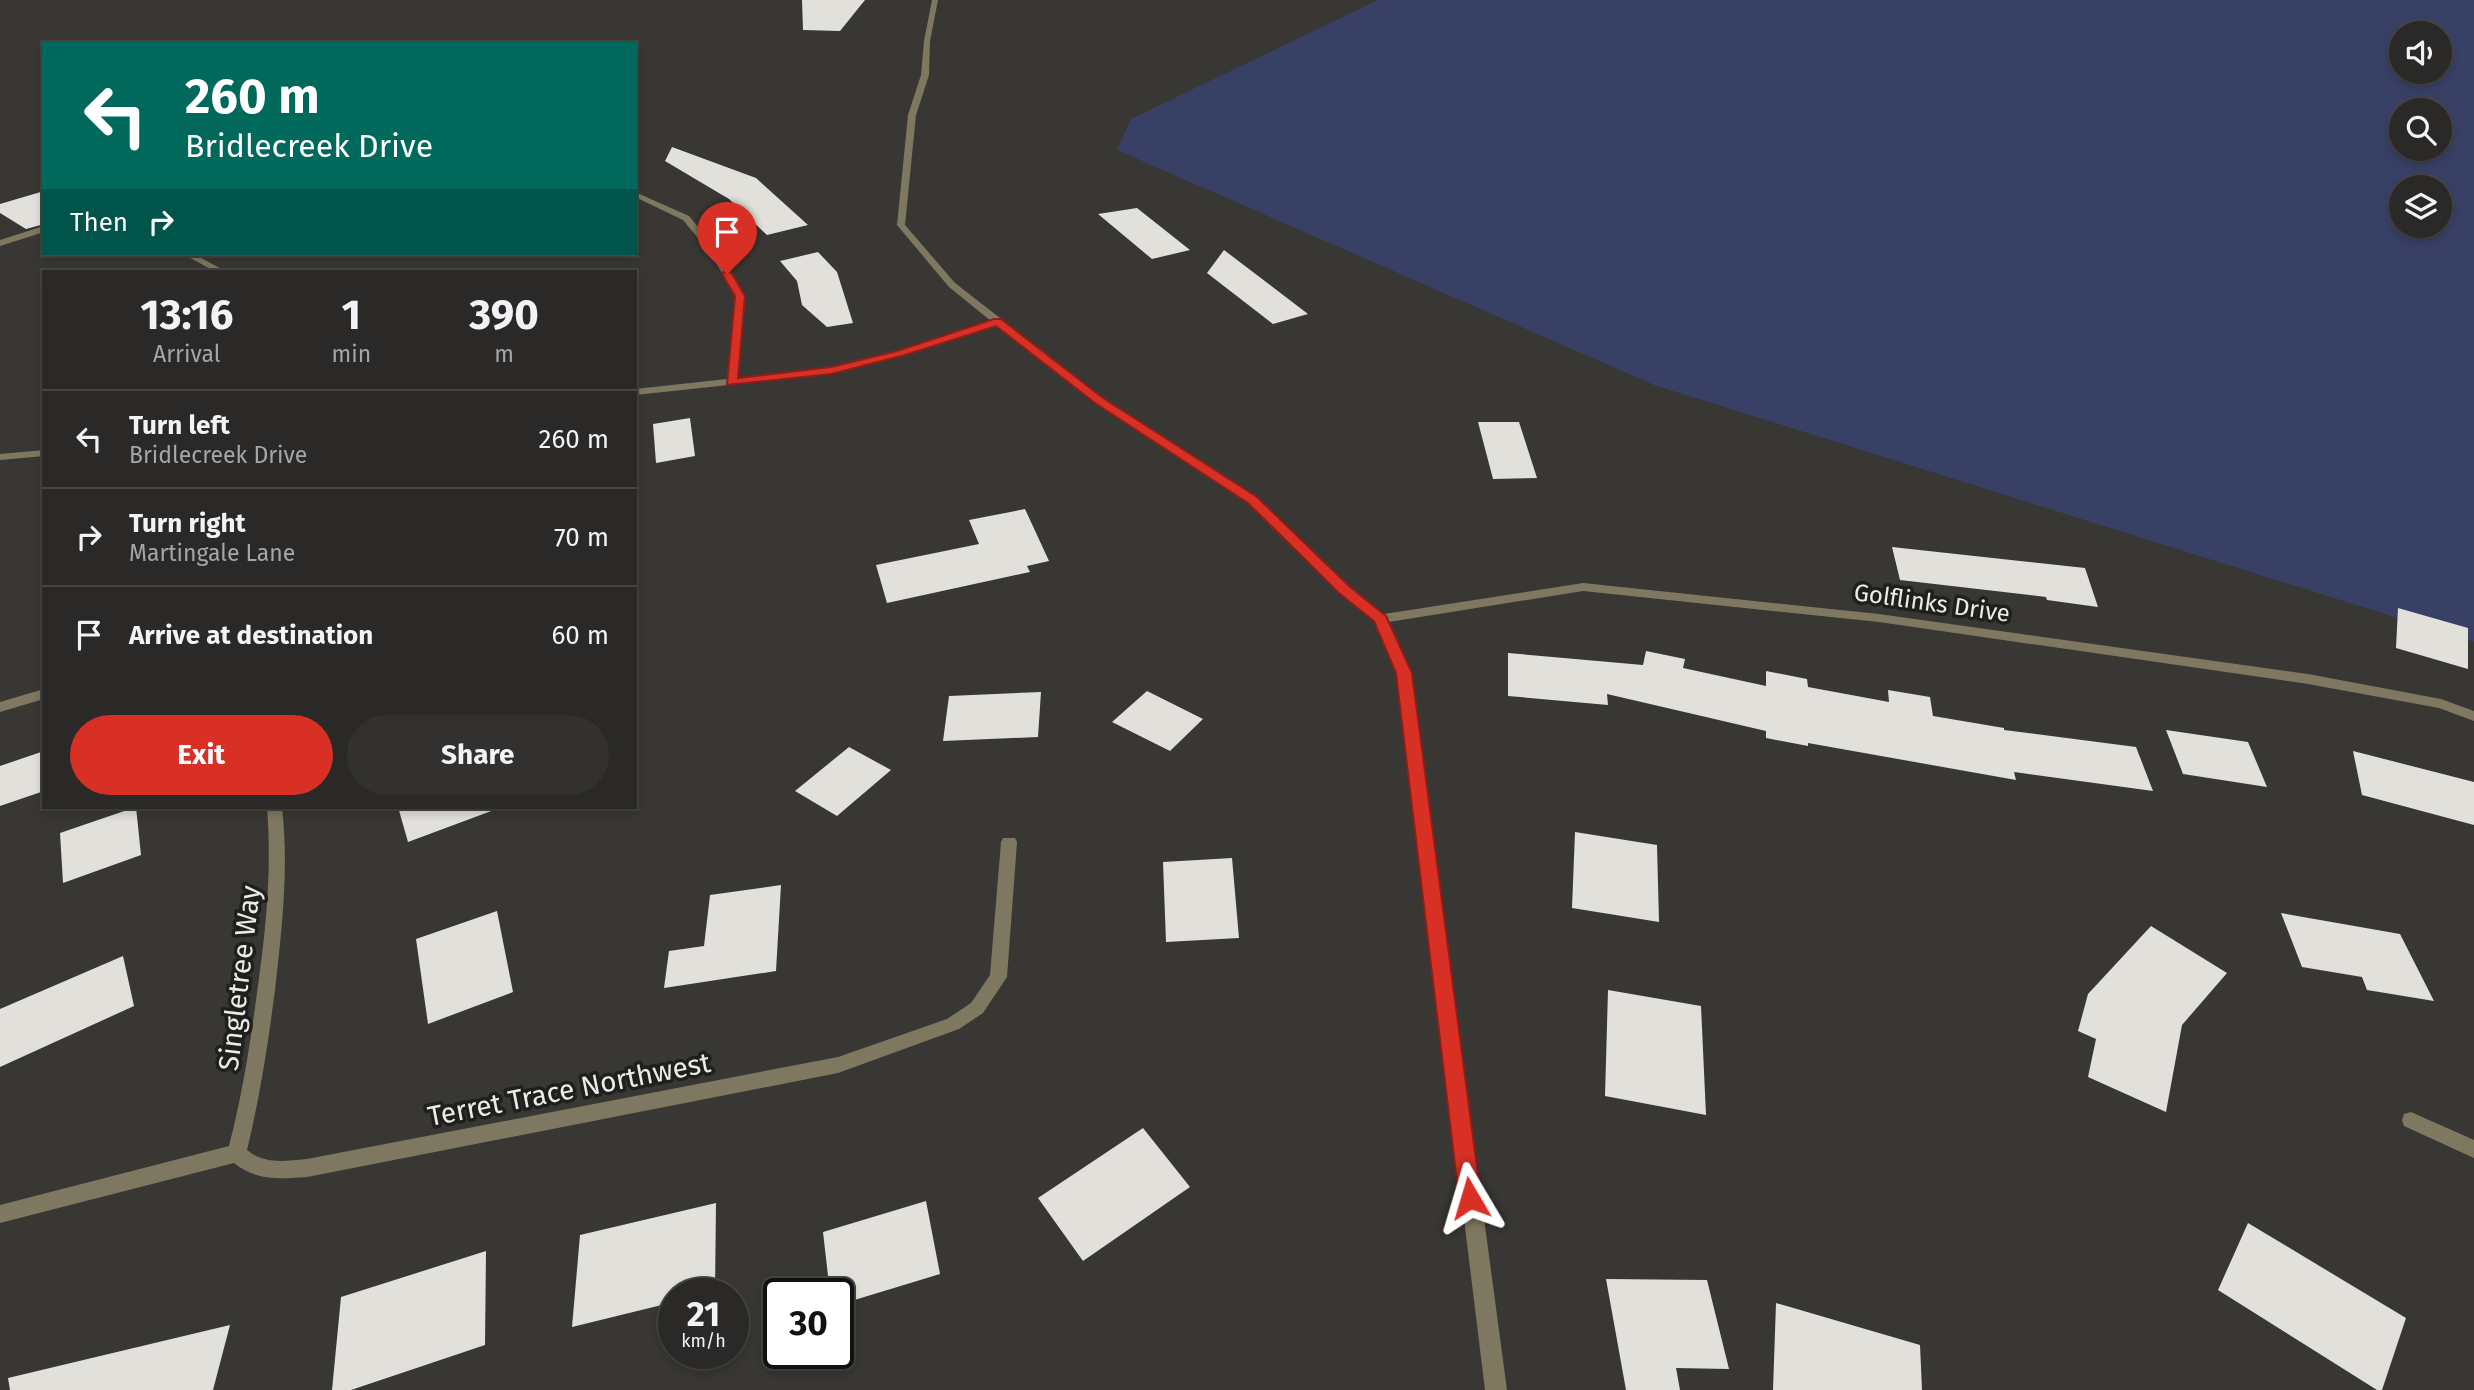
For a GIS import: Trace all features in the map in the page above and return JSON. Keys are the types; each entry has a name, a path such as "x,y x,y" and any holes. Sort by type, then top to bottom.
{"street":[{"path":"935,0 927,41 925,75 912,116 901,225 952,285 1099,401 1253,500 1345,590 1381,619 1404,673 1496,1390"},
{"path":"637,195 685,218 715,253 740,296 732,382"},
{"path":"0,243 42,230"},
{"path":"192,256 218,270"},
{"path":"637,392 831,371 901,353 998,321"},
{"path":"0,457 42,453"},
{"name":"Golflinks Drive","path":"1381,619 1583,587 1879,618 2308,678 2441,705 2474,716"},
{"path":"0,708 42,695"},
{"name":"Singletree Way","path":"236,1153 251,1096 277,915 279,842 274,809"},
{"name":"Terret Trace Northwest","path":"236,1153 247,1164 263,1170 307,1168 838,1066 953,1024 977,1008 998,978 1009,842"},
{"path":"2411,1120 2474,1149"},
{"path":"0,1214 236,1153"}],"shaded area":[{"path":"1378,0 2474,0 2474,642 1654,385 1117,150 1131,119"}],"building":[{"path":"802,0 865,0 840,31 803,30"},
{"path":"672,147 756,178 808,225 767,235 729,199 665,161"},
{"path":"42,192 42,225 26,229 0,213 0,204"},
{"path":"1137,208 1190,250 1152,259 1098,214"},
{"path":"1224,250 1308,314 1273,324 1207,273"},
{"path":"818,252 837,272 853,323 827,327 802,305 797,281 780,261"},
{"path":"690,418 695,456 656,463 653,424"},
{"path":"1478,422 1519,422 1537,478 1493,479"},
{"path":"1025,509 1049,561 1027,566 1030,572 887,603 876,565 979,544 969,520"},
{"path":"1892,547 2085,568 2098,607 2047,600 2046,597 1900,580"},
{"path":"2398,608 2468,628 2468,669 2396,648"},
{"path":"1646,651 1685,659 1683,668 1766,686 1766,671 1807,679 1808,687 1889,702 1888,690 1930,697 1933,716 2004,730 2136,747 2153,791 2014,772 2016,780 1808,743 1808,746 1766,738 1766,731 1607,694 1608,705 1508,696 1508,653 1643,665"},
{"path":"1147,691 1203,719 1170,751 1112,722"},
{"path":"1041,692 1038,737 943,741 949,696"},
{"path":"2166,730 2248,742 2267,787 2183,774"},
{"path":"849,747 891,770 837,816 795,791"},
{"path":"2353,751 2474,782 2474,825 2362,795"},
{"path":"42,752 42,792 0,806 0,766"},
{"path":"136,809 141,855 63,883 60,833"},
{"path":"399,809 494,809 494,810 408,842"},
{"path":"1575,832 1657,845 1659,922 1572,908"},
{"path":"1232,858 1239,938 1166,942 1163,862"},
{"path":"781,885 776,971 664,988 669,951 704,946 710,895"},
{"path":"497,911 513,992 428,1024 416,939"},
{"path":"2281,913 2400,934 2434,1001 2367,990 2362,977 2302,967"},
{"path":"2151,926 2227,973 2182,1025 2166,1112 2088,1077 2096,1039 2078,1031 2088,994"},
{"path":"123,956 134,1006 0,1067 0,1009"},
{"path":"1608,990 1701,1006 1706,1115 1605,1096"},
{"path":"1143,1128 1190,1187 1083,1261 1038,1198"},
{"path":"926,1201 940,1274 854,1300 854,1278 828,1278 823,1232"},
{"path":"716,1203 715,1278 658,1278 658,1306 572,1327 580,1235"},
{"path":"2248,1223 2406,1318 2382,1390 2377,1390 2218,1290"},
{"path":"486,1251 485,1345 351,1390 332,1390 341,1297"},
{"path":"1606,1279 1707,1280 1729,1369 1676,1368 1680,1390 1626,1390"},
{"path":"1776,1303 1920,1345 1922,1390 1773,1390"},
{"path":"230,1325 213,1390 10,1390 8,1378"}],"route":[{"path":"727,274 740,296 732,382 831,371 901,353 998,321 1099,401 1253,500 1345,590 1381,619 1404,673 1470,1198"}]}
